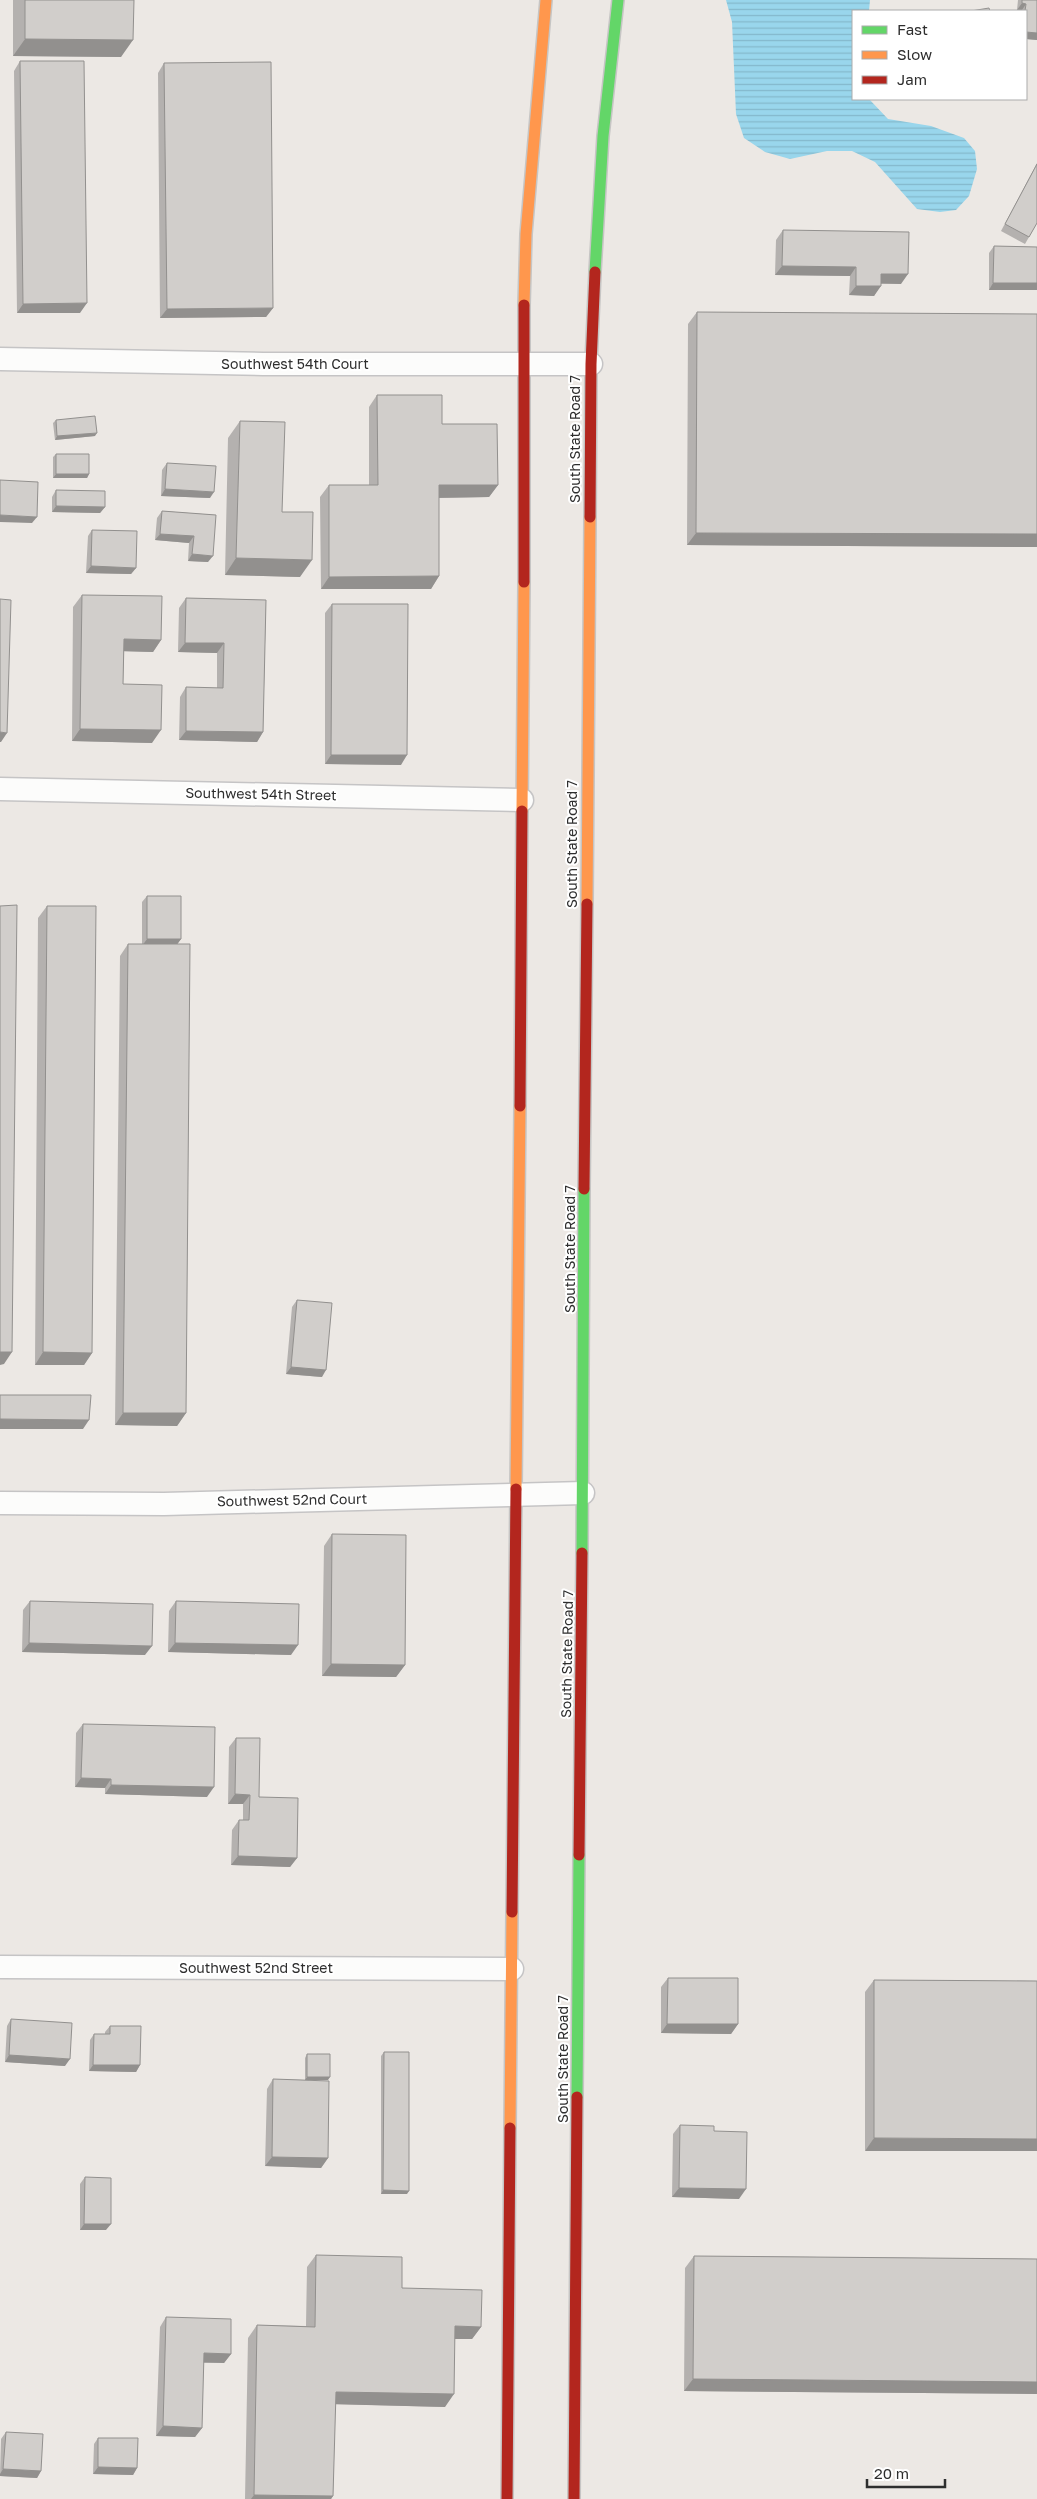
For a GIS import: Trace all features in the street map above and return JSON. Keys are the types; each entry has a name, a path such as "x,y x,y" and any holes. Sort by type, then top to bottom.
{"main road":[{"path":"507,2499 522,800 523,364 526,234 546,0"},
{"name":"South State Road 7","path":"574,2499 591,364 597,215 611,51 618,0"}],"street":[{"name":"Southwest 54th Court","path":"0,359 215,364 591,364"},
{"name":"Southwest 54th Street","path":"0,789 522,800"},
{"name":"Southwest 52nd Court","path":"0,1503 172,1504 583,1493"},
{"name":"Southwest 52nd Street","path":"0,1967 512,1969"}],"water":[{"path":"726,0 870,0 869,10 852,10 852,100 870,100 888,119 931,126 964,138 975,151 977,169 969,196 956,210 940,212 917,209 875,162 852,151 827,151 790,159 765,152 744,138 736,114 732,22"}],"building":[{"path":"25,0 134,0 133,40 25,39"},
{"path":"1022,0 1037,0 1037,33 1027,32 1026,4 1022,3"},
{"path":"20,61 84,61 87,303 23,304"},
{"path":"271,62 273,308 167,309 164,63"},
{"path":"1037,164 1037,223 1029,237 1005,224"},
{"path":"783,230 909,232 908,274 881,274 881,286 856,286 856,267 782,266"},
{"path":"994,246 1037,247 1037,283 993,283"},
{"path":"697,312 1037,314 1037,534 696,533"},
{"path":"377,395 442,395 442,424 497,424 498,485 439,485 439,576 329,577 329,485 378,485"},
{"path":"95,416 97,433 57,436 56,420"},
{"path":"240,421 285,422 282,512 313,512 312,560 236,558"},
{"path":"56,454 89,454 89,474 56,474"},
{"path":"167,463 216,466 214,492 165,489"},
{"path":"0,480 38,482 37,517 0,515"},
{"path":"56,490 105,491 105,507 56,506"},
{"path":"162,511 216,515 213,556 192,554 194,536 160,534"},
{"path":"92,530 137,531 136,568 91,566"},
{"path":"82,595 162,596 161,640 124,639 123,684 162,685 161,730 80,729"},
{"path":"186,598 266,600 263,732 186,731 186,687 223,688 224,643 185,643"},
{"path":"0,599 11,600 7,733 0,732"},
{"path":"332,604 408,604 407,755 331,755"},
{"path":"147,896 181,896 181,939 147,939"},
{"path":"17,905 12,1352 0,1352 0,906"},
{"path":"47,906 96,906 92,1353 43,1352"},
{"path":"128,944 190,944 186,1413 123,1413"},
{"path":"297,1300 332,1303 326,1370 291,1367"},
{"path":"0,1395 91,1395 89,1420 0,1419"},
{"path":"332,1534 406,1535 405,1665 331,1664"},
{"path":"30,1601 153,1604 152,1646 29,1643"},
{"path":"176,1601 299,1604 298,1645 175,1643"},
{"path":"83,1724 215,1727 214,1787 111,1785 111,1779 81,1778"},
{"path":"236,1738 260,1738 259,1797 298,1798 297,1858 238,1856 239,1820 249,1820 250,1795 235,1794"},
{"path":"668,1978 738,1978 738,2024 667,2024"},
{"path":"874,1980 1037,1981 1037,2139 874,2138"},
{"path":"11,2019 72,2023 70,2059 9,2055"},
{"path":"110,2026 141,2026 140,2065 93,2065 94,2034 110,2034"},
{"path":"384,2052 409,2052 409,2191 383,2190"},
{"path":"307,2054 330,2054 330,2077 307,2077"},
{"path":"273,2079 329,2081 328,2158 272,2157"},
{"path":"680,2125 714,2126 714,2131 747,2132 746,2189 679,2188"},
{"path":"85,2177 111,2178 111,2224 84,2224"},
{"path":"316,2255 402,2257 402,2288 482,2290 481,2327 455,2326 454,2394 336,2392 333,2496 254,2495 257,2325 315,2327"},
{"path":"694,2256 1037,2259 1037,2382 693,2379"},
{"path":"166,2317 231,2319 231,2354 204,2353 202,2428 163,2426"},
{"path":"6,2432 43,2434 41,2471 3,2469"},
{"path":"98,2438 138,2438 137,2468 98,2467"}],"traffic: fast":[{"path":"595,272 603,136 618,0"},
{"path":"582,1553 584,1189"},
{"path":"577,2097 579,1855"}],"traffic: slow":[{"path":"524,305 526,234 546,0"},
{"path":"587,904 590,517"},
{"path":"522,811 524,582"},
{"path":"516,1489 520,1106"},
{"path":"510,2128 512,1912"}],"traffic: jam":[{"path":"590,517 591,364 595,272"},
{"path":"524,305 524,582"},
{"path":"520,1106 522,811"},
{"path":"584,1189 587,904"},
{"path":"512,1912 516,1489"},
{"path":"579,1855 582,1553"},
{"path":"574,2499 577,2097"},
{"path":"507,2499 510,2128"}]}
